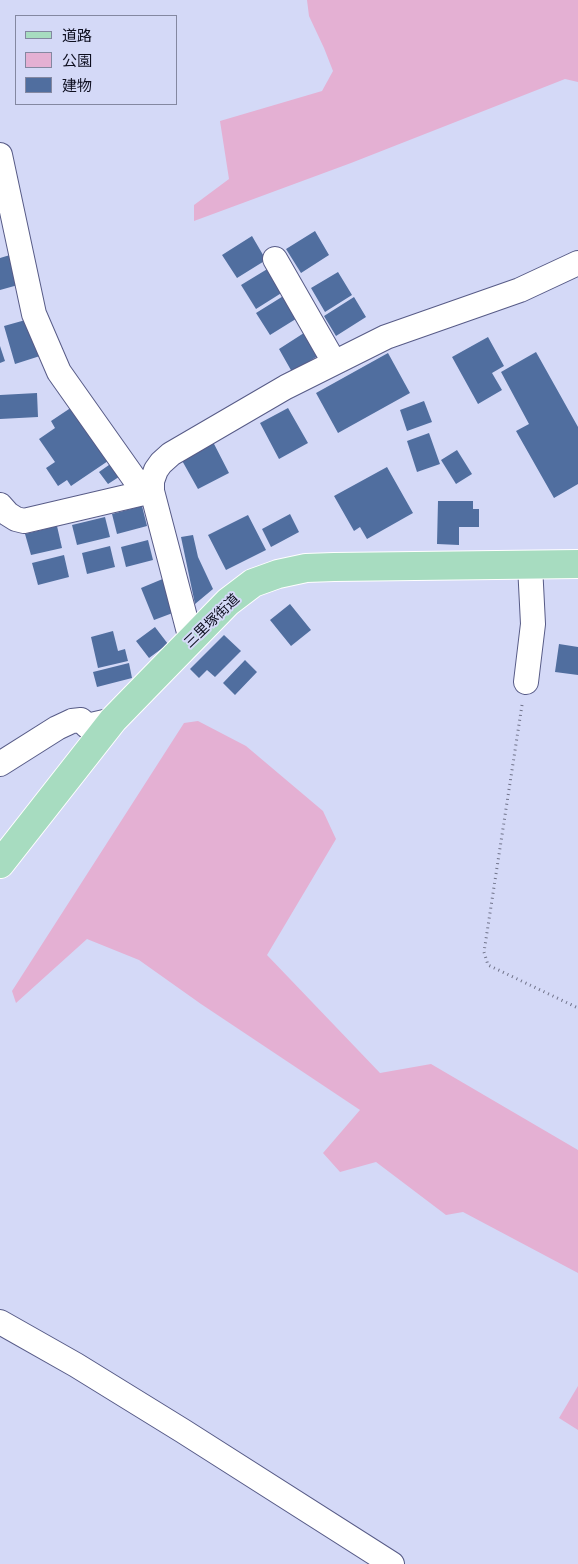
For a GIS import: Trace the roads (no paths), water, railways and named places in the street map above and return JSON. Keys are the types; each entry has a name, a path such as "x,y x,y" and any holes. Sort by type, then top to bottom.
{"main road":[{"name":"三里塚街道","path":"0,864 113,720 228,602 253,583 278,574 306,568 578,564"}],"street":[{"path":"0,155 34,314 59,372 136,481 152,491"},
{"path":"275,259 334,362"},
{"path":"191,640 152,491 152,482 156,470 171,454 286,387 386,337 520,290 578,263"},
{"path":"0,505 8,514 24,521 152,491"},
{"path":"526,682 533,624 530,565"},
{"path":"0,764 56,728 72,720 81,720 87,726 113,720"},
{"path":"0,1322 76,1365 175,1426 392,1564"}]}
